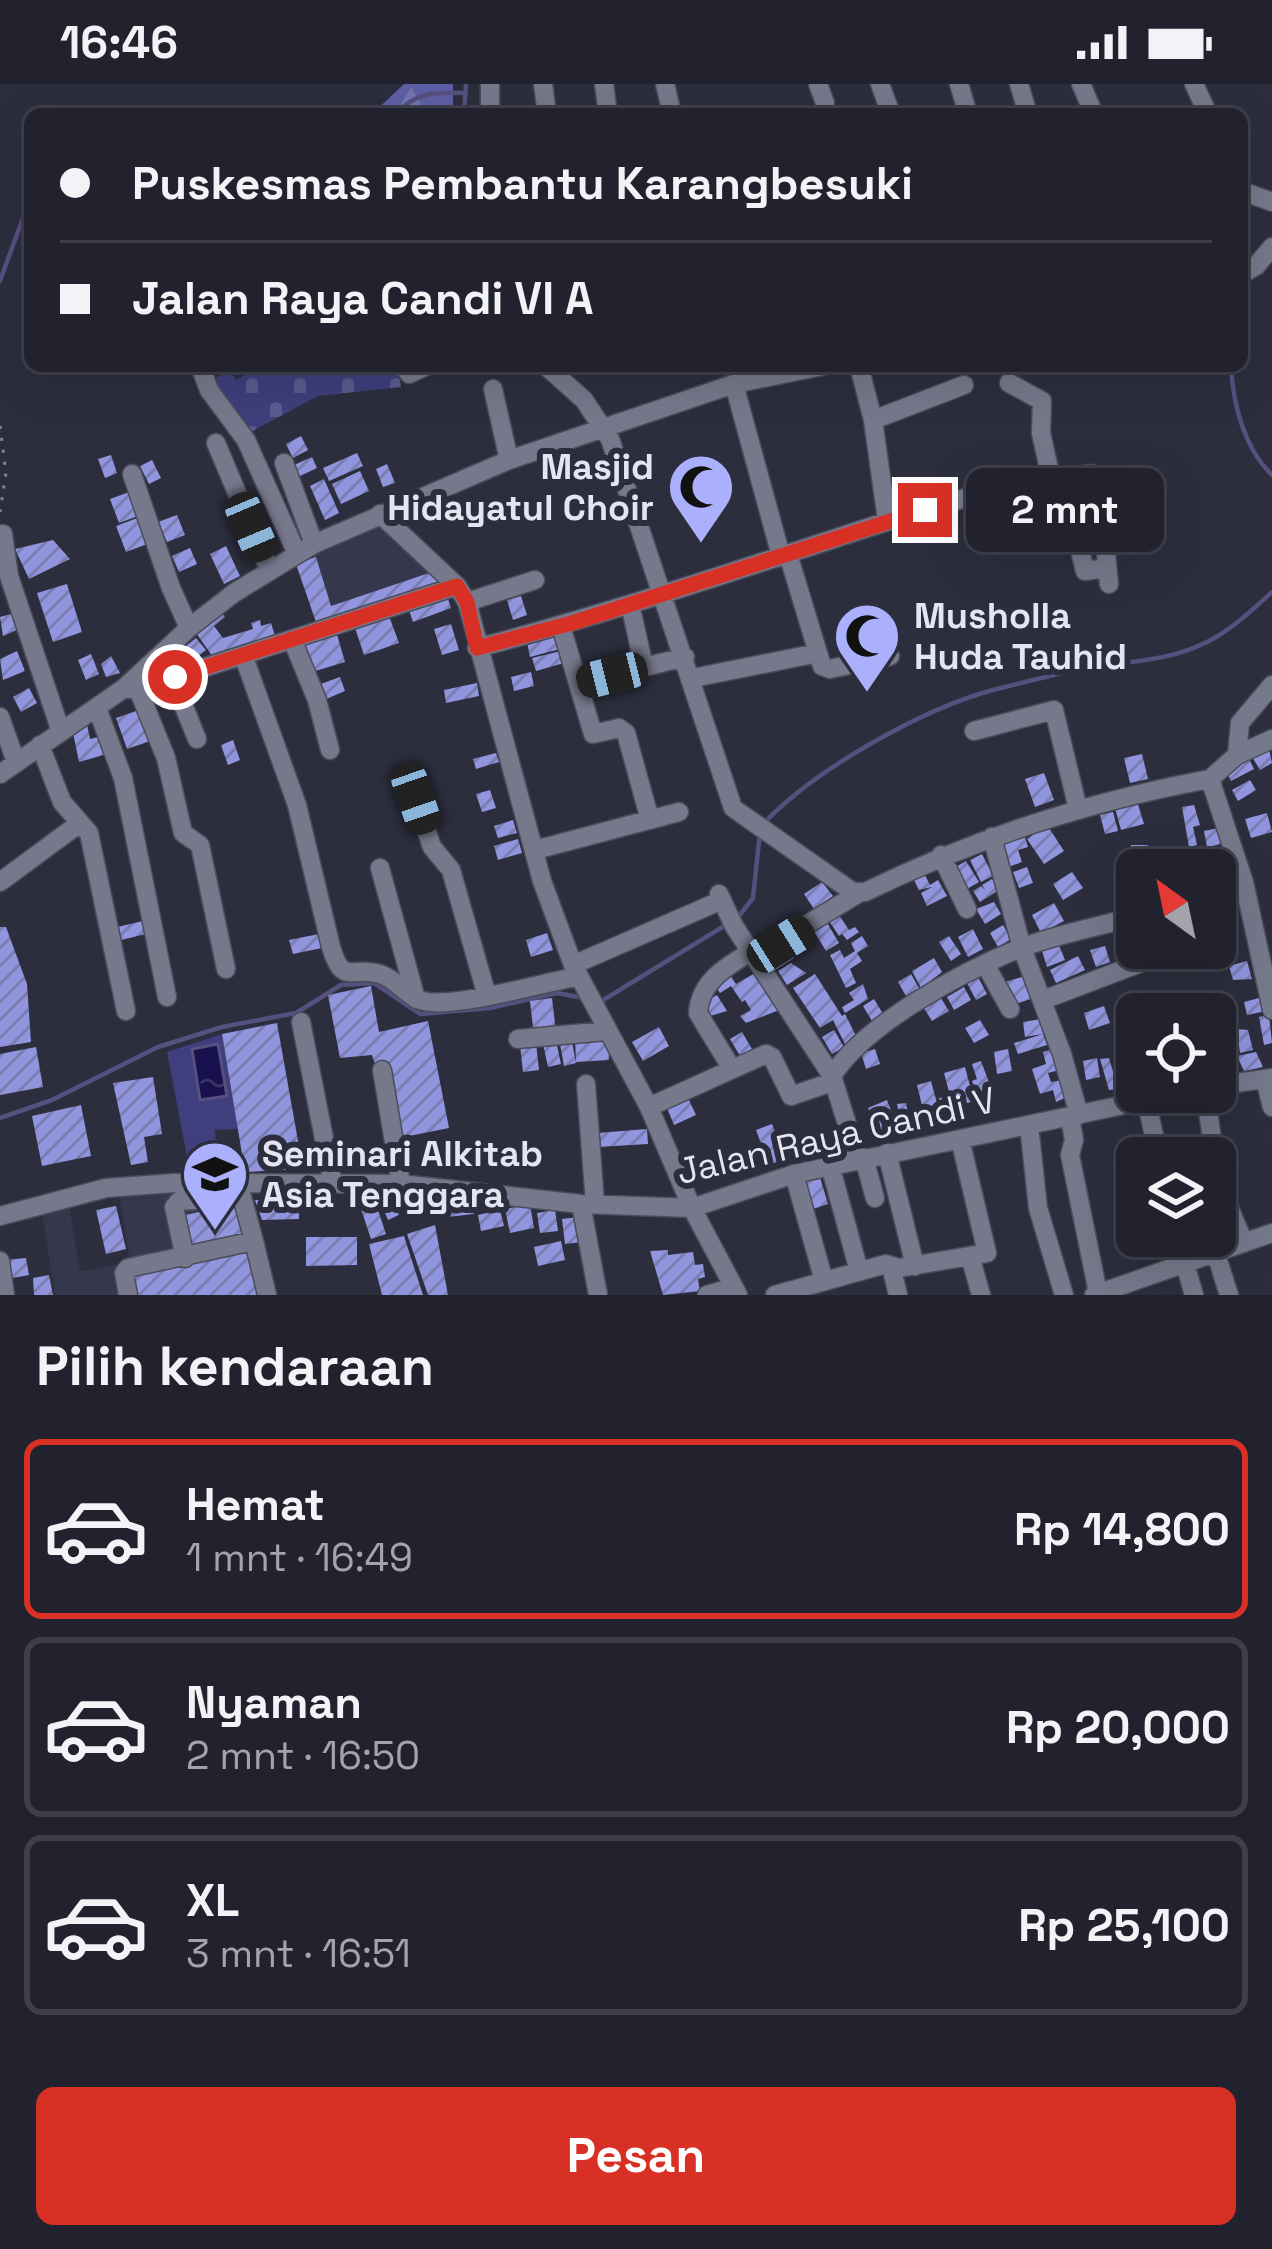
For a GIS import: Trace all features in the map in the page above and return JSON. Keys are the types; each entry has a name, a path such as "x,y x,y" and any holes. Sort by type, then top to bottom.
{"street":[{"path":"1083,88 1104,84"},
{"path":"1248,271 1272,247"},
{"path":"202,372 209,390 246,440 305,549"},
{"path":"553,372 584,400 605,430 734,808 860,893"},
{"path":"130,689 189,628 269,569 305,549 509,460 734,384 793,372"},
{"path":"860,372 887,520"},
{"path":"477,648 561,626 887,520 1049,478 1092,473 1097,476 1108,576 1085,571 1078,542 1055,540 1049,478 1040,433 1042,401 1009,382"},
{"path":"734,384 822,666 830,669 890,656"},
{"path":"872,420 964,385"},
{"path":"494,389 509,460"},
{"path":"216,443 269,569"},
{"path":"284,463 305,549"},
{"path":"132,474 189,628"},
{"path":"380,514 462,594 542,881 577,975 649,1107 692,1208 736,1291 707,1295"},
{"path":"3,534 9,576 61,732"},
{"path":"0,717 8,768 130,689 292,639 462,594 535,580"},
{"path":"630,604 644,667"},
{"path":"561,626 595,744 619,728 626,733 650,820"},
{"path":"292,639 317,700 330,750"},
{"path":"693,678 818,652"},
{"path":"579,683 686,657"},
{"path":"246,664 293,791 337,966 343,972 386,976 426,1002 488,996 577,975 725,908 832,1079 875,1198"},
{"path":"172,677 197,739"},
{"path":"1237,755 1240,723 1272,685"},
{"path":"130,689 166,758 183,833 200,845 226,969"},
{"path":"97,708 123,778 167,997"},
{"path":"974,731 1054,710 1078,809"},
{"path":"732,1069 698,1005 714,976 753,953 781,944 860,893 941,855 1078,809 1210,779 1237,755 1272,739"},
{"path":"40,746 62,802 89,833 126,1011"},
{"path":"1210,779 1267,965 1272,1010"},
{"path":"416,799 432,848 452,870 488,996"},
{"path":"535,850 679,812"},
{"path":"0,882 80,823"},
{"path":"992,837 1074,1116 1070,1155 1096,1294 1207,1257"},
{"path":"941,855 968,909"},
{"path":"380,868 416,999"},
{"path":"649,1107 769,1054 790,1096 832,1079 895,1018 986,964 1022,948 1116,922"},
{"path":"986,964 1010,1009"},
{"path":"1043,1000 1125,969"},
{"path":"301,1022 333,1184"},
{"path":"518,1039 608,1031"},
{"path":"382,1070 401,1184"},
{"path":"1236,1083 1269,1078 1272,1107"},
{"path":"586,1084 588,1204 598,1295"},
{"name":"Jalan Raya Candi V","path":"0,1216 106,1188 174,1183 401,1184 588,1204 692,1208 794,1174 1116,1106"},
{"path":"1029,1125 1038,1208 1064,1295"},
{"path":"775,1295 859,1271 987,1253 960,1139"},
{"path":"1236,1152 1240,1151"},
{"path":"887,1153 915,1266"},
{"path":"830,1166 859,1271"},
{"path":"794,1174 824,1281"},
{"path":"185,1258 174,1207 179,1202 242,1196 267,1295"},
{"path":"1236,1224 1244,1243"},
{"path":"1236,1246 1272,1233"},
{"path":"128,1295 126,1270 254,1241"},
{"path":"970,1256 981,1295"},
{"path":"1182,1257 1194,1295"},
{"path":"1217,1257 1229,1295"},
{"path":"0,1264 5,1295"},
{"path":"891,1266 898,1295"}],"path":[{"path":"0,426 6,473 0,512"}],"shaded area":[{"path":"375,521 447,584 318,628 294,560"},
{"name":"Seminari Alkitab Asia Tenggara","path":"246,1190 273,1295 55,1295 42,1213 69,1204 80,1271 130,1262 119,1194"}],"green space":[{"path":"404,84 453,84 453,108 378,108"},
{"path":"231,372 236,380 252,372 399,372 401,387 318,396 245,435 209,380"},
{"path":"222,1034 238,1129 215,1130 218,1171 190,1173 167,1052"}],"water":[{"path":"218,1044 227,1096 200,1100 192,1049"}],"building":[{"path":"301,436 308,450 293,458 286,444"},
{"path":"357,453 363,466 329,481 323,468"},
{"path":"111,455 117,473 105,478 98,459"},
{"path":"312,457 317,468 300,476 294,465"},
{"path":"152,460 161,478 149,484 140,466"},
{"path":"387,464 395,483 383,487 376,469"},
{"path":"360,471 369,491 341,504 332,484"},
{"path":"324,479 339,513 325,520 310,486"},
{"path":"132,491 141,515 119,523 110,499"},
{"path":"177,515 185,535 167,542 158,522"},
{"path":"140,517 150,543 126,552 116,526"},
{"path":"53,540 70,559 29,579 15,549"},
{"path":"226,546 240,576 224,584 210,554"},
{"path":"190,548 197,564 179,572 172,556"},
{"path":"316,557 331,606 435,571 440,586 318,628 296,564"},
{"path":"67,584 82,632 53,642 37,593"},
{"path":"446,593 451,608 413,622 408,607"},
{"path":"521,596 527,615 513,620 507,600"},
{"path":"220,611 225,617 214,626 223,638 253,629 251,623 260,620 261,626 271,623 276,639 215,660 194,630"},
{"path":"11,614 19,629 3,636 0,617"},
{"path":"389,616 399,643 364,655 355,628"},
{"path":"451,624 459,650 442,655 434,629"},
{"path":"336,631 345,662 312,672 303,642"},
{"path":"557,635 560,649 530,657 527,642"},
{"path":"196,638 206,650 174,674 165,663"},
{"path":"17,651 25,671 3,680 0,659"},
{"path":"561,651 564,663 536,671 532,658"},
{"path":"91,654 99,674 86,680 78,660"},
{"path":"111,656 120,673 106,677 101,664"},
{"path":"531,672 534,686 514,691 511,677"},
{"path":"340,677 345,691 324,700 318,685"},
{"path":"477,683 479,696 446,703 444,690"},
{"path":"29,688 37,703 21,712 13,697"},
{"path":"142,709 153,740 127,749 116,718"},
{"path":"87,724 90,739 102,736 107,754 79,762 72,728"},
{"path":"233,740 240,760 228,765 221,745"},
{"path":"1268,744 1272,763 1260,770 1251,755"},
{"path":"496,753 499,762 476,769 473,759"},
{"path":"1142,754 1148,779 1130,783 1124,758"},
{"path":"1249,759 1254,769 1231,781 1226,770"},
{"path":"1044,773 1054,800 1035,807 1025,779"},
{"path":"1250,780 1256,790 1238,801 1232,790"},
{"path":"490,790 496,808 482,812 476,794"},
{"path":"1137,801 1144,824 1121,830 1115,808"},
{"path":"1194,805 1200,825 1193,827 1197,845 1189,847 1182,807"},
{"path":"1113,812 1118,831 1105,834 1100,815"},
{"path":"1267,813 1272,832 1251,838 1245,819"},
{"path":"513,820 517,833 498,838 494,826"},
{"path":"1047,825 1064,851 1044,864 1027,839"},
{"path":"1223,827 1226,843 1207,847 1204,831"},
{"path":"1024,834 1028,847 1018,850 1022,862 1008,867 1000,842"},
{"path":"518,839 522,853 498,860 494,846"},
{"path":"982,854 993,876 981,882 970,860"},
{"path":"966,861 979,882 967,889 954,868"},
{"path":"1027,867 1033,883 1019,888 1013,872"},
{"path":"923,871 930,885 938,880 947,896 927,906 921,893 932,887 919,890 912,876"},
{"path":"1072,872 1083,888 1063,900 1053,884"},
{"path":"992,879 999,890 980,902 973,891 981,886 985,890 982,885"},
{"path":"822,882 833,896 814,909 804,894"},
{"path":"994,902 1001,914 985,924 976,909"},
{"path":"1054,903 1064,921 1041,933 1032,915"},
{"path":"839,915 849,930 855,927 859,932 847,940 829,921"},
{"path":"143,921 146,934 117,941 113,928"},
{"path":"826,921 839,943 826,951 812,928"},
{"path":"1003,925 1011,939 998,947 990,933"},
{"path":"0,927 6,927 27,984 31,1042 0,1047"},
{"path":"973,929 983,949 968,957 958,937"},
{"path":"547,933 553,950 531,957 526,940"},
{"path":"319,934 322,948 293,954 289,940"},
{"path":"862,936 868,946 857,953 862,961 850,969 856,983 846,988 830,955 840,950 844,958 855,951 851,943"},
{"path":"949,936 961,954 951,961 939,942"},
{"path":"1059,945 1065,960 1047,967 1042,951"},
{"path":"786,946 794,958 772,972 770,956"},
{"path":"1105,946 1110,962 1096,967 1090,950"},
{"path":"1078,956 1085,970 1056,983 1050,970"},
{"path":"934,958 942,972 921,988 912,971"},
{"path":"1247,961 1252,979 1233,980 1230,969 1236,969 1236,964"},
{"path":"791,963 806,973 787,985 778,971"},
{"path":"727,971 736,984 757,972 787,1007 746,1023 740,1016 751,1010 745,1000 731,986 720,993 712,981"},
{"path":"815,974 857,1038 845,1044 833,1020 820,1028 793,988"},
{"path":"911,974 919,988 906,996 898,982"},
{"path":"1025,976 1034,998 1015,1004 1005,982"},
{"path":"978,977 987,994 976,1000 967,983"},
{"path":"863,984 868,999 845,1013 842,1007 854,1000 849,993"},
{"path":"371,986 379,1032 428,1021 449,1128 399,1138 372,1055 340,1058 328,995"},
{"path":"964,987 971,1000 954,1010 947,997"},
{"path":"717,995 727,1011 710,1016 703,1003"},
{"path":"939,995 949,1011 932,1021 922,1005"},
{"path":"1263,997 1266,1011 1247,1015 1244,1002"},
{"path":"552,998 556,1032 534,1036 530,1001"},
{"path":"874,999 883,1014 872,1021 863,1006"},
{"path":"1104,1006 1110,1023 1089,1030 1084,1013"},
{"path":"1269,1015 1272,1043 1264,1045 1259,1017"},
{"path":"1041,1019 1043,1034 1025,1037 1023,1022"},
{"path":"980,1020 989,1035 974,1043 965,1028"},
{"path":"277,1023 303,1169 245,1172 222,1034"},
{"path":"659,1027 669,1046 643,1061 632,1042"},
{"path":"1237,1029 1248,1030 1253,1050 1240,1053"},
{"path":"834,1030 844,1047 832,1054 822,1037"},
{"path":"742,1032 752,1049 740,1056 730,1039"},
{"path":"1043,1034 1047,1045 1018,1054 1014,1043"},
{"path":"608,1037 609,1060 576,1062 575,1039"},
{"path":"556,1041 561,1064 548,1067 543,1044"},
{"path":"572,1042 576,1063 564,1066 560,1044"},
{"path":"536,1043 539,1070 523,1072 520,1045"},
{"path":"36,1047 43,1087 0,1095 0,1054"},
{"path":"1058,1048 1063,1069 1048,1073 1051,1082 1068,1079 1071,1095 1056,1102 1053,1090 1040,1094 1032,1069 1046,1064 1043,1052"},
{"path":"875,1049 880,1064 866,1069 861,1053"},
{"path":"1008,1049 1012,1071 997,1074 994,1052"},
{"path":"1256,1052 1263,1067 1244,1071 1237,1056"},
{"path":"1097,1058 1100,1077 1086,1080 1083,1061"},
{"path":"1109,1058 1116,1089 1109,1090 1100,1059"},
{"path":"981,1061 996,1101 982,1106 972,1081 977,1079 972,1064"},
{"path":"965,1067 974,1101 942,1111 939,1098 950,1096 944,1073"},
{"path":"153,1077 162,1134 144,1137 148,1162 131,1165 113,1083"},
{"path":"931,1081 941,1118 926,1122 917,1085"},
{"path":"688,1098 696,1115 674,1125 667,1108"},
{"path":"887,1100 897,1126 878,1134 868,1108"},
{"path":"906,1103 911,1128 902,1130 897,1104"},
{"path":"81,1105 91,1156 42,1166 32,1116"},
{"path":"772,1124 785,1159 769,1165 756,1130"},
{"path":"647,1129 648,1144 598,1147 597,1133"},
{"path":"819,1174 828,1204 813,1209 804,1178"},
{"path":"472,1195 474,1214 447,1217 445,1198"},
{"path":"391,1196 399,1215 388,1220 380,1201"},
{"path":"299,1199 299,1219 262,1220 255,1200"},
{"path":"375,1201 386,1234 371,1239 360,1206"},
{"path":"240,1203 249,1237 187,1252 181,1216"},
{"path":"530,1204 534,1228 510,1233 505,1209"},
{"path":"116,1206 126,1249 106,1254 96,1210"},
{"path":"500,1210 504,1226 481,1231 478,1215"},
{"path":"555,1210 558,1231 540,1233 537,1213"},
{"path":"579,1217 582,1242 565,1244 562,1219"},
{"path":"435,1225 448,1295 428,1295 407,1234"},
{"path":"404,1236 423,1295 382,1295 369,1244"},
{"path":"306,1237 357,1237 357,1265 306,1266"},
{"path":"561,1241 565,1260 538,1266 534,1247"},
{"path":"247,1250 259,1295 134,1295 129,1273"},
{"path":"668,1250 668,1255 693,1252 695,1265 703,1264 700,1291 663,1295 650,1251"},
{"path":"26,1258 29,1275 7,1279 5,1260"},
{"path":"49,1275 53,1295 34,1295 33,1278"}],"waterway":[{"path":"464,108 466,84"},
{"path":"402,108 437,93 466,93"},
{"path":"0,281 24,215"},
{"path":"1232,372 1242,425 1254,452 1272,475"},
{"path":"765,822 841,762 935,711 1042,678 1193,648 1224,632 1272,592"},
{"path":"738,917 753,898 760,832"},
{"path":"600,1002 729,923"},
{"path":"0,1118 52,1100 158,1047 222,1027 296,1013 341,985 374,983 420,1014 490,1008 557,993 584,998"}],"place":[{"name":"Masjid Hidayatul Choir","path":"701,546"},
{"name":"Musholla Huda Tauhid","path":"867,695"},
{"name":"Seminari Alkitab Asia Tenggara","path":"215,1233"}],"route":[{"path":"175,677 457,586 467,602 477,648 572,623 925,510"}]}
